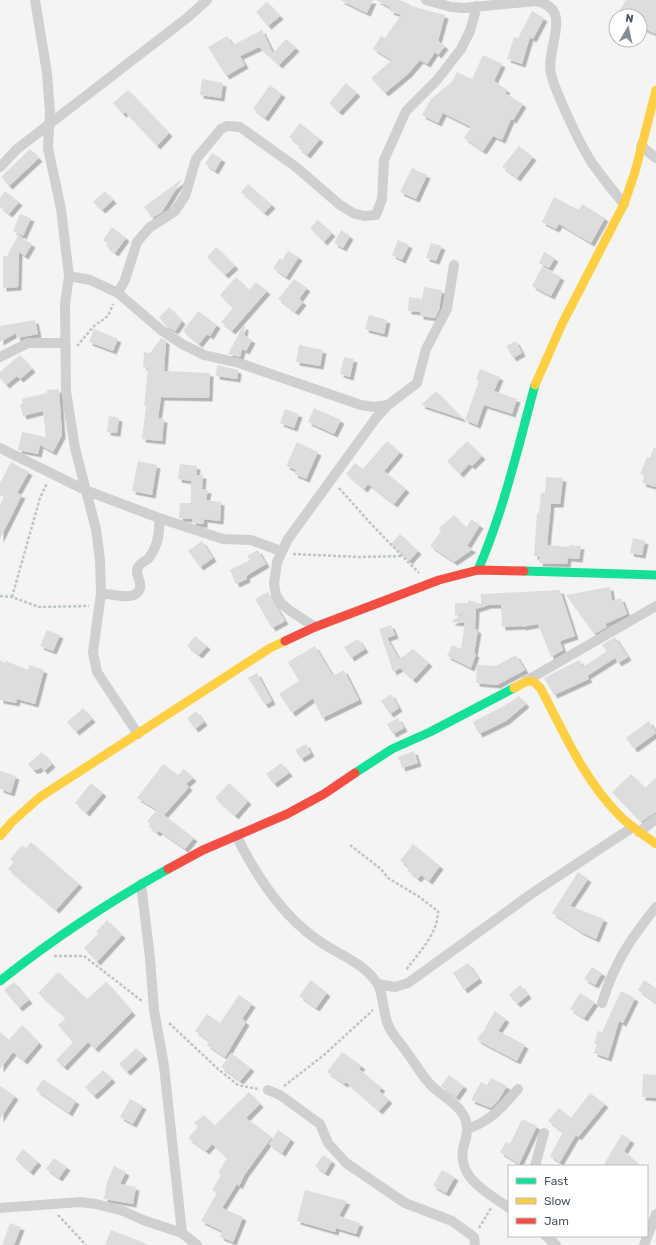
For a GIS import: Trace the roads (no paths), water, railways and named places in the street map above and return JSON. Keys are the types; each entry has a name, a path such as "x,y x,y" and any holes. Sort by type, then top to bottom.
{"street":[{"path":"35,0 47,73 49,125 48,148 61,209 69,276 65,304 65,361 70,420 85,490 96,529 100,560 101,593 93,652 97,672 138,734"},
{"path":"0,167 17,149 187,18 207,0"},
{"path":"426,0 451,7 536,1 546,3 552,7 557,23 550,62 551,74 558,95 574,130 592,162 624,204"},
{"path":"118,293 125,280 137,242 149,228 175,211 185,196 196,159 221,129 227,126 240,127 302,171 340,205 364,216 376,215 382,199 384,160 406,111 445,70 461,49 470,31 477,6"},
{"path":"478,570 493,536 502,509 535,383 562,324 624,204 631,184 656,90"},
{"path":"641,146 656,158"},
{"path":"315,627 289,610 281,603 276,595 274,572 281,551 331,478 376,418 388,405 417,383 426,349 447,309 454,266"},
{"path":"69,276 90,280 118,293 161,330 182,344 204,355 239,362 362,405 374,407 388,405"},
{"path":"0,357 28,343 65,343"},
{"path":"0,448 85,490 159,518 223,539 250,540 281,551"},
{"path":"101,593 130,597 137,594 141,581 137,570 139,565 151,554 159,538 159,518"},
{"path":"0,836 12,822 40,797 270,648 315,627 428,584 478,570 656,575"},
{"path":"0,981 40,949 81,920 141,884 203,850 287,814 324,794 392,749 430,732 524,681 656,606"},
{"path":"524,681 534,681 538,684 586,774 601,795 619,816 656,844"},
{"path":"378,984 395,987 408,983 534,892 636,829 656,819"},
{"path":"236,836 265,887 286,912 304,930 322,943 361,965 378,984 389,1028 429,1083 464,1115 467,1129 462,1152 463,1168 477,1184 508,1206"},
{"path":"141,884 150,958 154,1010 164,1066 182,1233"},
{"path":"602,1003 615,966 624,948 656,907"},
{"path":"467,1129 484,1122 501,1108 518,1089"},
{"path":"268,1090 280,1095 320,1124 328,1143 346,1163 405,1203 452,1221 474,1241"},
{"path":"535,1165 544,1133"},
{"path":"0,1208 80,1202 96,1204 123,1210 143,1220 182,1233 197,1245"},
{"path":"648,1235 656,1214"},
{"path":"547,1237 556,1245"}]}
